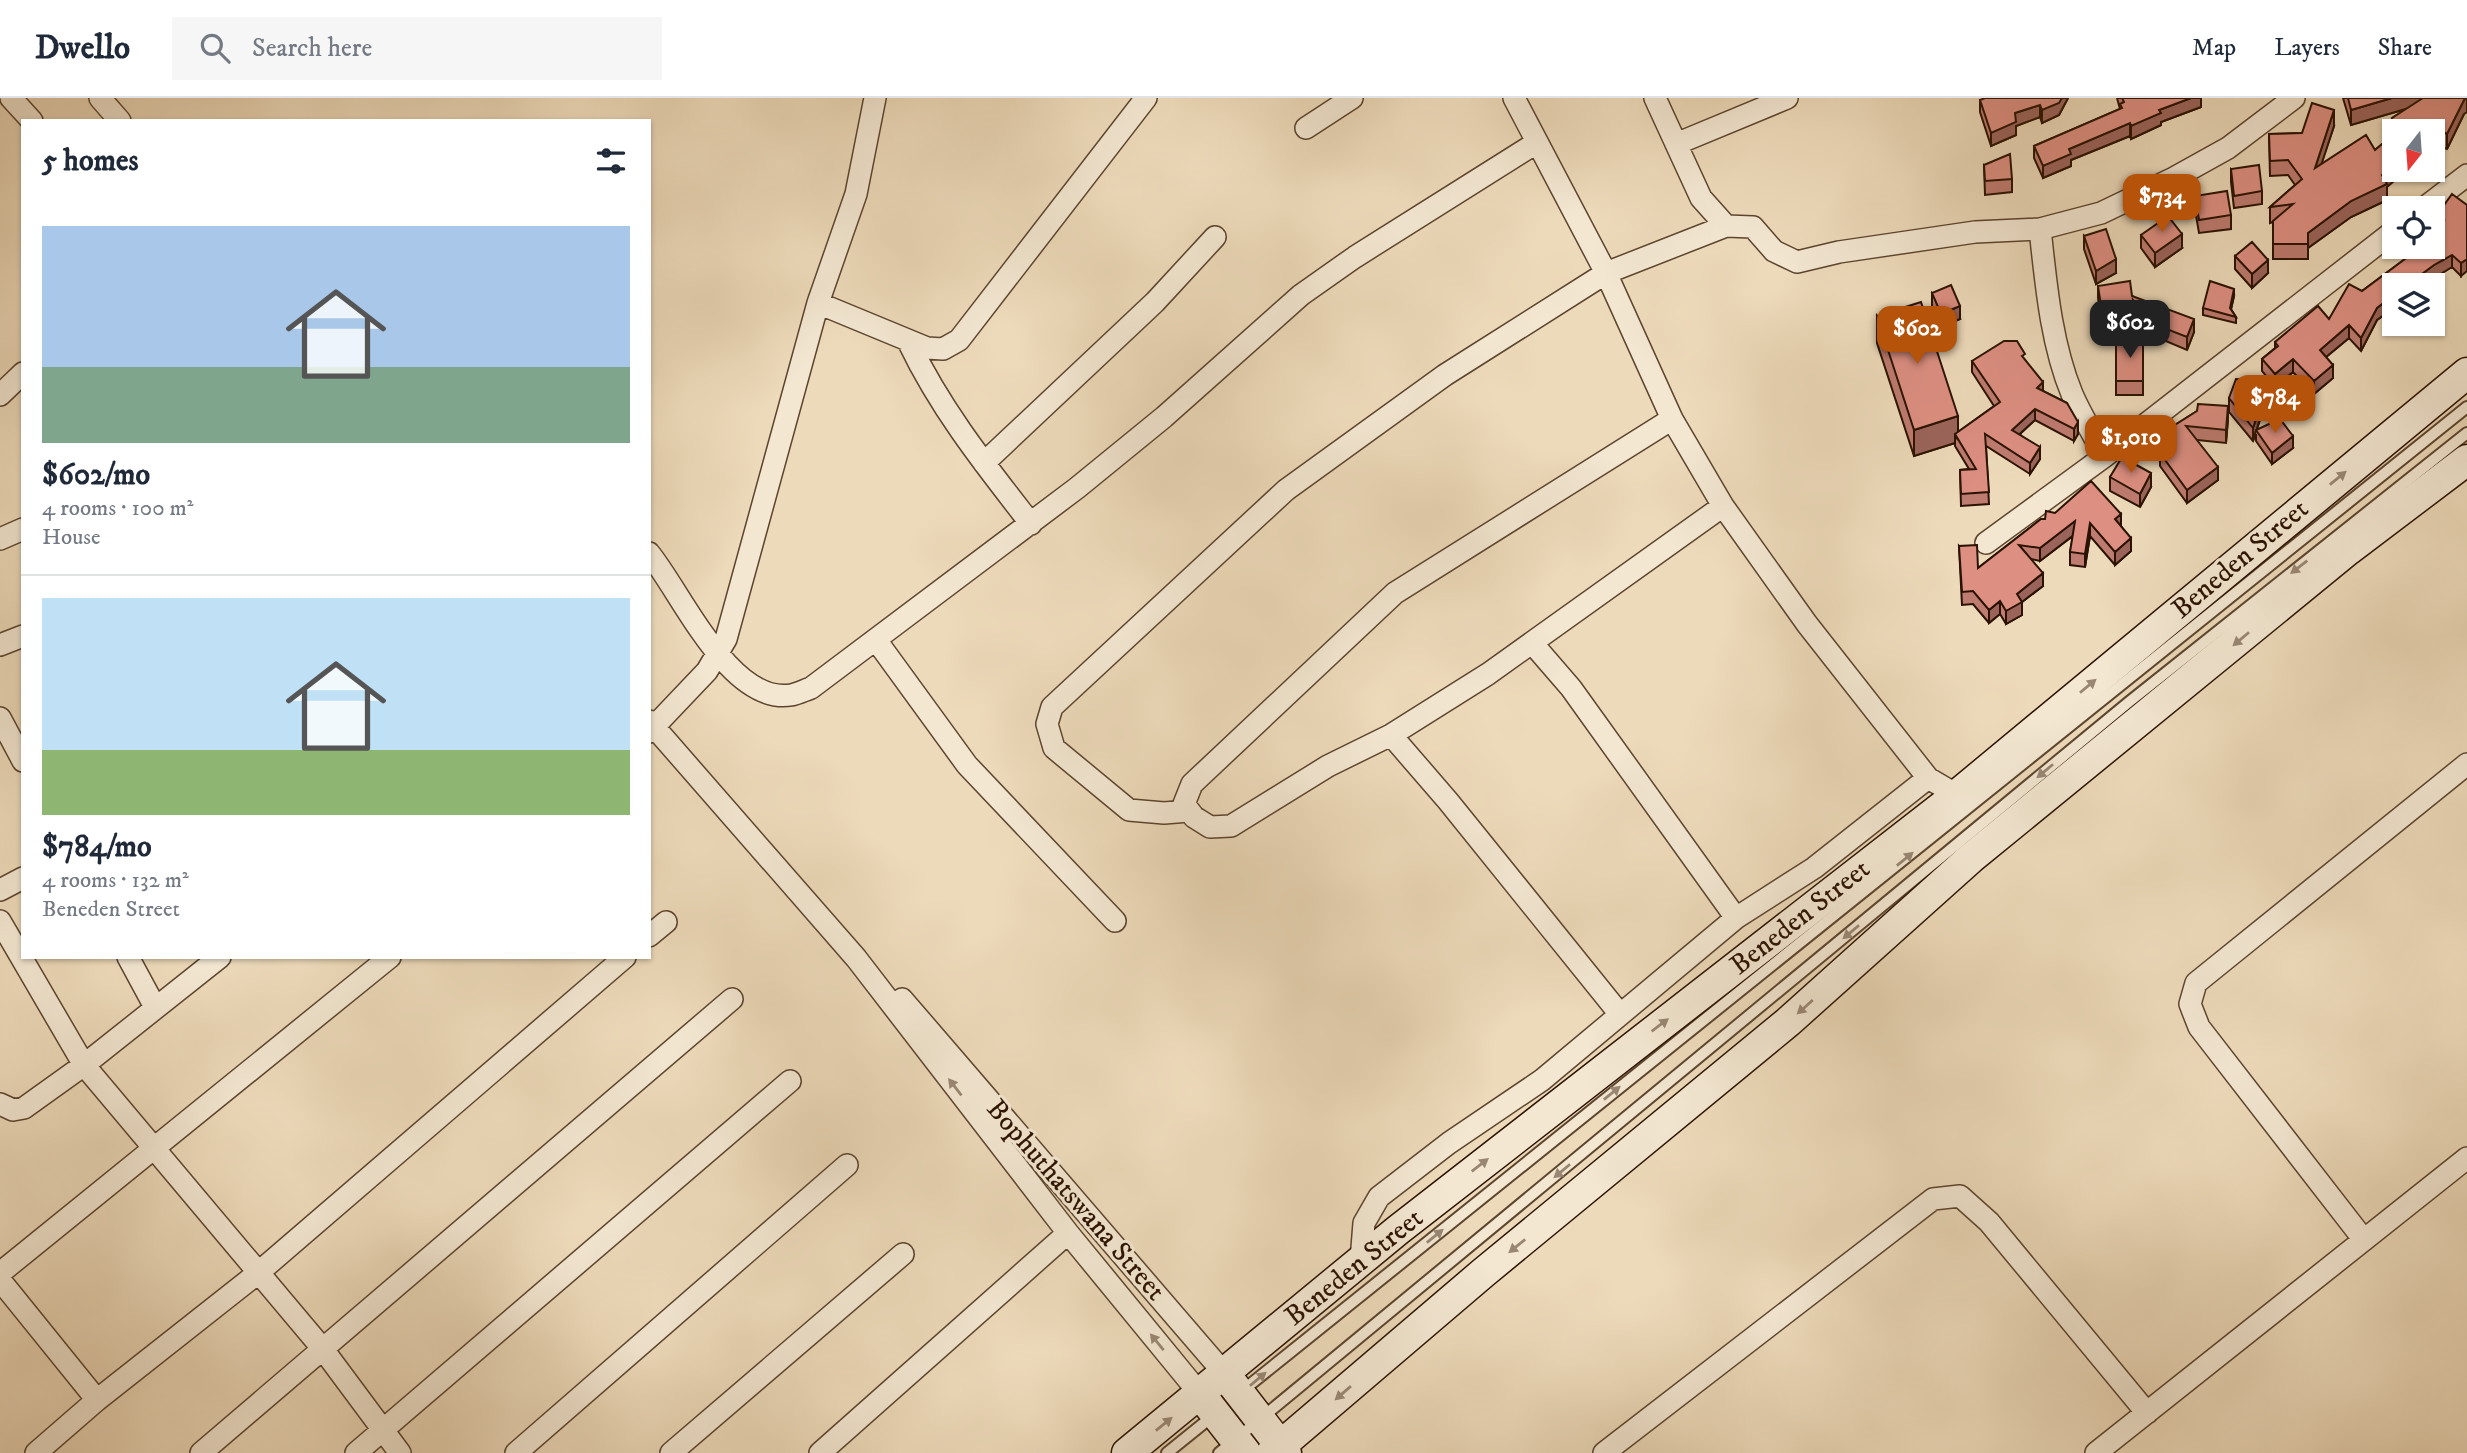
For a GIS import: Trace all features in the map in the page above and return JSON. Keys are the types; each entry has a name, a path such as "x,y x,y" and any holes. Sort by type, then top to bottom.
{"main road":[{"name":"Beneden Street","path":"1127,1453 1222,1397 1361,1260 1624,1051 1957,795 2467,373"},
{"path":"1279,1451 1483,1273 1788,1022 1971,858 2348,550 2467,460"},
{"name":"Bophuthatswana Street","path":"1222,1397 1259,1420 1279,1451"},
{"name":"Bophuthatswana Street","path":"1222,1397 1233,1449"}],"street":[{"path":"11,98 30,119"},
{"path":"100,98 118,119"},
{"path":"651,727 719,655 738,605 818,303 856,194 875,98"},
{"path":"818,303 909,343 943,349 959,340 1146,98"},
{"path":"1306,128 1352,98"},
{"path":"1514,98 1606,272 1672,419 1723,506 1822,644 1928,778 1957,795"},
{"path":"1655,98 1701,198 1726,226"},
{"path":"1676,144 1787,98"},
{"path":"1189,811 1164,813 1129,810 1054,748 1047,724 1052,707 1286,490 1444,374 1606,272 1726,226 1753,227 1774,251 1797,262 1839,252 1975,232 2040,229 2102,213 2174,178 2228,148 2294,98"},
{"path":"651,557 719,655 745,680 769,693 790,696 811,688 1031,524 1164,417 1301,295 1355,257 1536,143"},
{"path":"2440,196 2467,175"},
{"path":"2040,229 2047,286 2064,370 2081,412 2105,456"},
{"path":"984,463 1155,302 1215,237"},
{"path":"1986,543 2105,456 2382,240"},
{"path":"909,343 929,385 1031,524"},
{"path":"0,395 21,375"},
{"path":"1672,419 1395,593 1192,784 1184,804 1194,817 1210,827 1231,826 1328,766 1391,735 1533,644 1723,506"},
{"path":"0,539 21,530"},
{"path":"0,645 21,637"},
{"path":"876,640 967,765 1115,921"},
{"path":"1533,644 1571,688 1736,918"},
{"path":"0,718 21,757"},
{"name":"Bophuthatswana Street","path":"651,727 856,958 1068,1233 1222,1397"},
{"path":"1391,735 1448,801 1619,1013"},
{"path":"2364,1240 2199,1027 2190,1004 2196,983 2467,764"},
{"path":"1361,1260 1364,1223 1379,1197 1449,1143 1542,1080 1736,918 1814,868 1928,778"},
{"path":"0,890 21,878"},
{"path":"0,921 21,957"},
{"path":"651,934 666,922"},
{"name":"Bophuthatswana Street","path":"856,958 908,1004 1222,1397"},
{"path":"22,959 84,1065 322,1348 400,1453"},
{"path":"129,959 155,1007"},
{"path":"0,1104 13,1110 24,1108 84,1065 217,959"},
{"path":"0,1273 388,959"},
{"path":"36,1453 258,1273 623,959"},
{"path":"201,1453 732,999"},
{"path":"356,1453 790,1081"},
{"path":"2096,1453 2467,1158"},
{"path":"516,1453 847,1165"},
{"path":"1604,1453 1933,1199 1960,1196 1989,1222 2147,1413"},
{"path":"820,1453 1068,1233"},
{"path":"671,1453 903,1254"},
{"path":"0,1280 97,1401"}],"lane":[{"path":"1167,1453 1222,1397 2467,407"},
{"path":"1233,1449 1259,1420 2129,702 2467,433"}],"building":[{"path":"2062,98 2059,103 2042,110 2040,105 2015,113 2016,122 1991,133 1980,100"},
{"path":"2122,98 2191,98 2159,110 2161,113 2131,126 2130,123 2069,149 2071,154 2043,166 2034,146 2122,108"},
{"path":"2348,98 2392,98 2351,110"},
{"path":"2423,98 2465,98 2447,134 2445,119 2392,118"},
{"path":"2312,103 2334,110 2315,168 2366,135 2375,150 2382,144 2382,182 2387,184 2351,201 2308,233 2308,244 2273,244 2273,221 2293,204 2270,207 2302,179 2288,160 2270,161 2269,134 2302,133"},
{"path":"2010,154 2012,179 1985,181 1984,165"},
{"path":"2259,165 2262,191 2234,196 2231,169"},
{"path":"2227,191 2231,215 2199,220 2195,196"},
{"path":"2452,194 2467,205 2467,259 2461,263 2452,255 2445,259 2445,204"},
{"path":"2168,216 2182,234 2155,253 2141,235"},
{"path":"2106,229 2116,259 2096,271 2084,236"},
{"path":"2252,242 2268,260 2252,274 2235,256"},
{"path":"2405,259 2445,259 2423,273 2386,273"},
{"path":"2382,276 2382,304 2377,308 2361,338 2349,325 2320,350 2333,365 2314,381 2293,359 2275,374 2262,359 2278,346 2275,342 2318,306 2329,319 2349,284 2362,291"},
{"path":"2130,281 2132,296 2194,319 2187,337 2156,325 2133,300 2134,308 2102,312 2098,286"},
{"path":"2210,281 2234,289 2230,308 2236,317 2203,308"},
{"path":"1951,285 1960,306 1941,314 1932,293"},
{"path":"1921,302 1958,416 1914,430 1877,316"},
{"path":"2116,340 2143,340 2143,381 2116,381"},
{"path":"2004,341 2017,341 2025,354 2022,356 2043,382 2037,388 2067,403 2078,422 2074,429 2035,409 2012,430 2040,447 2030,463 1985,434 1989,492 1961,494 1960,470 1976,469 1955,434 2000,402 1972,361"},
{"path":"2236,379 2260,381 2264,395 2253,428 2229,398"},
{"path":"2198,404 2228,406 2226,430 2186,426 2218,467 2187,490 2160,453 2175,443 2167,430 2197,411"},
{"path":"2280,419 2293,436 2272,453 2256,430"},
{"path":"2122,457 2151,473 2140,494 2110,477"},
{"path":"2091,481 2121,514 2115,519 2131,538 2115,552 2090,523 2085,554 2070,552 2075,521 2040,548 2019,545 2043,573 2017,594 2022,602 2006,611 2000,601 1989,610 1973,591 1962,592 1959,546 1977,545 1978,568 2041,519 2045,519 2046,511 2055,513"}]}
